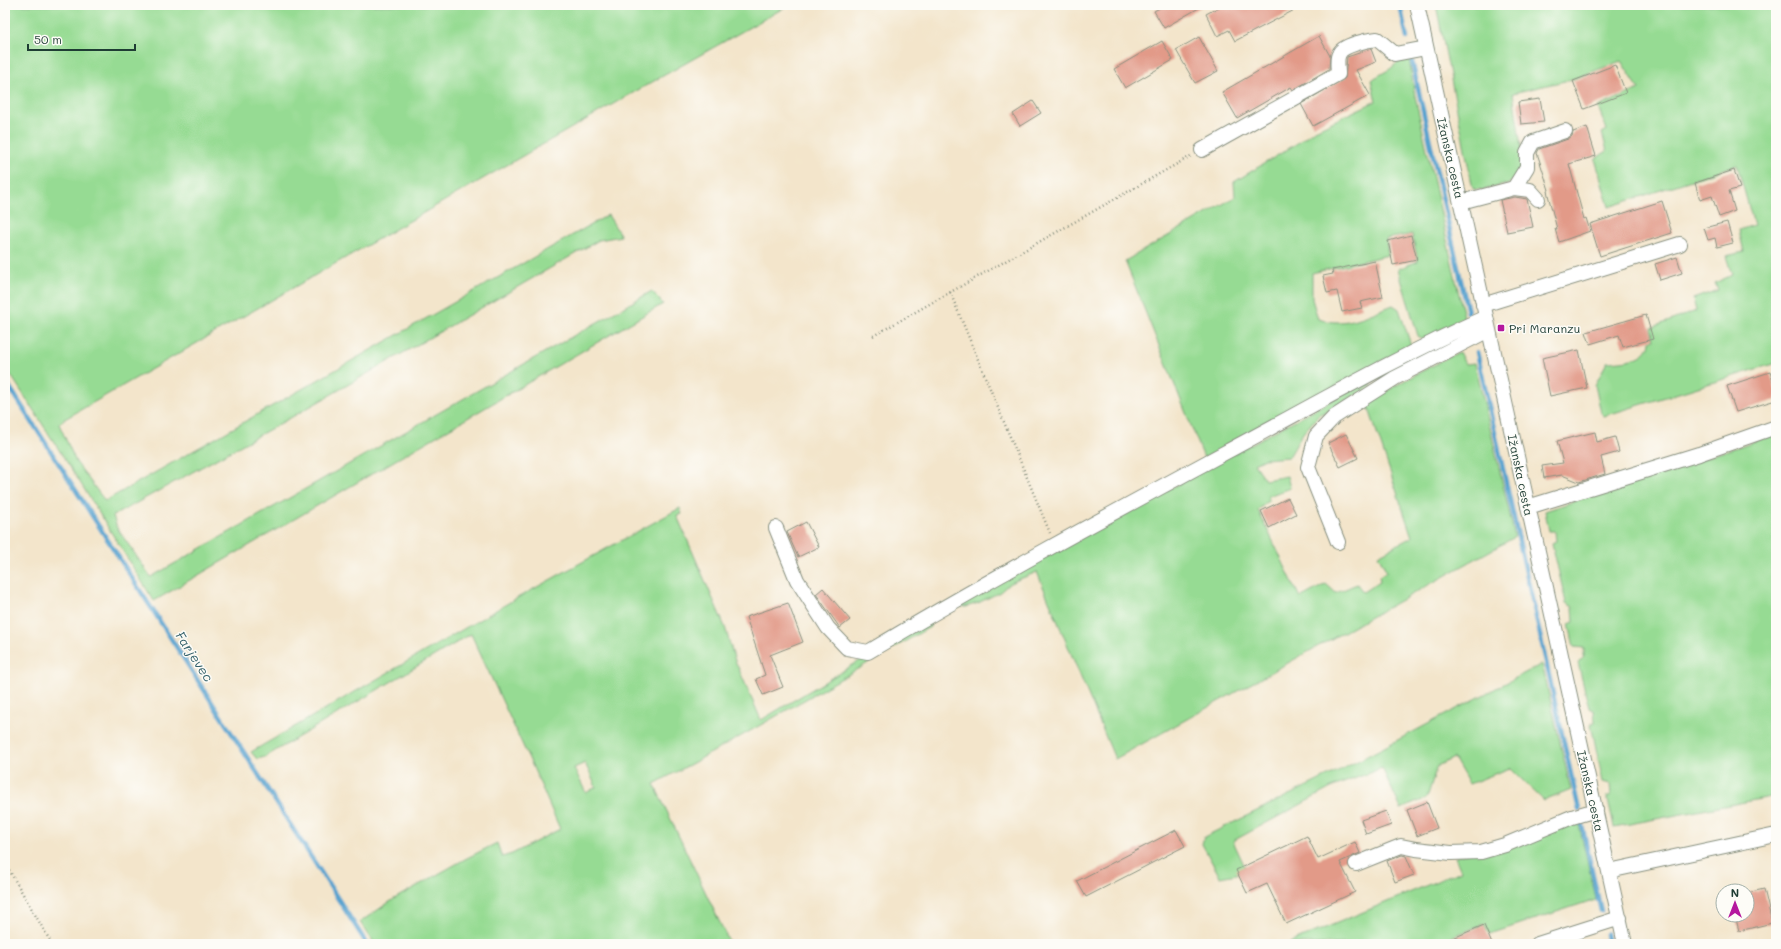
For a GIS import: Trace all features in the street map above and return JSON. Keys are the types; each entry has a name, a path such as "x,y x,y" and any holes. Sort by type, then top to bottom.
{"street":[{"name":"Ižanska cesta","path":"1417,5 1625,944"},
{"path":"1202,150 1338,74 1338,55 1342,50 1367,40 1377,39 1395,54 1426,48"},
{"path":"1514,188 1527,167 1527,154 1533,142 1565,130"},
{"path":"1461,202 1514,188 1530,190 1538,199"},
{"path":"776,528 797,580 828,628 847,648 868,652 969,591 1400,358 1486,317 1680,244"},
{"path":"1338,542 1308,467 1316,436 1334,417 1486,317"},
{"path":"1528,507 1699,454 1776,427"},
{"path":"1356,864 1401,846 1451,853 1481,852 1505,845 1572,817 1596,810"},
{"path":"1609,871 1776,835"},
{"path":"1538,944 1620,918"}],"path":[{"path":"873,336 1202,150"},
{"path":"950,292 1055,545"},
{"path":"5,863 52,944"}],"green space":[{"path":"5,5 789,5 615,103 63,420 59,424 76,462 105,501 608,215 621,236 599,240 292,417 113,516 117,528 151,577 652,291 663,304 154,601 5,366"},
{"path":"1436,5 1776,5 1776,363 1604,416 1601,413 1595,385 1607,362 1633,359 1645,353 1650,341 1654,340 1651,328 1696,311 1693,299 1718,290 1715,283 1732,275 1726,256 1744,252 1739,230 1754,225 1737,165 1609,207 1595,159 1607,151 1602,133 1607,130 1598,107 1639,89 1621,61 1573,79 1513,93 1523,160 1516,178 1507,184 1484,190 1473,189"},
{"path":"1403,58 1409,59 1415,96 1464,317 1423,339 1418,336 1398,269 1418,261 1412,234 1386,239 1388,255 1312,273 1312,299 1318,319 1338,322 1347,321 1393,305 1399,309 1411,345 1204,458 1125,261 1235,197 1234,182 1296,144 1313,131 1376,101 1371,80 1390,69"},
{"path":"1459,352 1465,364 1475,363 1515,537 1115,759 1037,572 1010,583 1000,592 978,603 966,607 956,606 1368,380 1372,386 1319,415 1303,433 1289,457 1264,459 1254,464 1265,480 1287,476 1290,488 1268,496 1268,501 1258,510 1300,598 1326,584 1336,593 1357,584 1363,592 1380,581 1379,576 1387,572 1378,555 1412,537 1367,403 1407,379"},
{"path":"1776,434 1776,796 1614,827 1607,796 1611,796 1610,784 1603,782 1591,724 1595,722 1594,710 1589,708 1578,663 1584,657 1584,648 1574,647 1569,624 1574,622 1573,607 1566,603 1552,543 1556,541 1555,531 1549,531 1545,511"},
{"path":"680,508 682,514 677,516 725,627 734,658 761,720 866,657 930,622 930,627 654,784 730,944 375,944 360,922 394,899 465,859 497,843 502,857 512,854 560,829 471,634 265,757 257,759 251,752 510,602","holes":["585,763 596,787 586,793 574,768"]},
{"path":"1542,664 1571,790 1544,801 1510,768 1469,784 1454,758 1437,766 1427,798 1401,809 1382,768 1333,787 1233,841 1246,869 1236,874 1220,877 1202,844 1204,837 1352,764"},
{"path":"1578,820 1596,899 1490,934 1484,924 1451,937 1452,944 1287,944 1461,871 1455,857"}],"building":[{"path":"1165,5 1204,5 1164,28 1154,11"},
{"path":"1223,5 1304,5 1235,41 1229,30 1217,36 1206,14"},
{"path":"1319,36 1330,56 1329,69 1293,90 1291,87 1237,118 1222,92"},
{"path":"1199,37 1218,71 1195,83 1176,50"},
{"path":"1162,41 1173,60 1125,88 1114,69"},
{"path":"1371,49 1376,62 1356,70 1370,95 1313,126 1301,104 1345,78 1347,57"},
{"path":"1615,65 1626,93 1584,109 1573,81"},
{"path":"1540,99 1544,122 1521,124 1518,102"},
{"path":"1033,101 1041,113 1020,126 1013,114"},
{"path":"1587,127 1596,156 1569,164 1584,219 1586,218 1590,231 1559,242 1547,191 1549,190 1537,153 1539,149 1568,139 1572,136 1573,132"},
{"path":"1734,170 1740,188 1729,191 1735,211 1719,217 1712,196 1700,200 1695,183"},
{"path":"1515,197 1527,199 1533,227 1507,232 1500,200"},
{"path":"1662,201 1672,233 1600,256 1590,224"},
{"path":"1727,222 1733,243 1717,247 1715,238 1708,240 1704,228"},
{"path":"1411,235 1417,260 1393,265 1388,241"},
{"path":"1677,257 1682,273 1660,280 1655,264"},
{"path":"1375,261 1383,297 1360,302 1362,308 1342,312 1337,291 1327,293 1323,276 1333,274 1332,270"},
{"path":"1646,315 1653,339 1623,347 1619,335 1590,344 1586,332"},
{"path":"1579,350 1587,388 1550,396 1542,358"},
{"path":"1770,372 1776,391 1776,400 1736,412 1727,386"},
{"path":"1595,432 1597,442 1615,437 1619,452 1601,457 1605,474 1579,482 1562,475 1544,478 1542,466 1563,463 1557,441"},
{"path":"1346,434 1358,458 1340,467 1328,443"},
{"path":"1288,498 1296,514 1269,528 1261,511"},
{"path":"806,522 819,547 798,557 787,532"},
{"path":"823,588 850,620 840,628 816,594"},
{"path":"788,603 803,642 770,655 783,687 763,695 756,679 765,675 746,617"},
{"path":"1427,802 1437,828 1417,836 1407,810"},
{"path":"1386,811 1391,825 1366,834 1361,820"},
{"path":"1176,830 1185,846 1086,897 1077,881"},
{"path":"1307,836 1318,859 1355,842 1360,853 1340,862 1355,892 1286,924 1267,884 1247,893 1236,870"},
{"path":"1402,855 1406,856 1414,875 1395,882 1387,861"},
{"path":"1764,889 1772,923 1739,931 1737,923 1755,923 1755,891"},
{"path":"1484,925 1492,944 1439,944"}],"waterway":[{"path":"1400,5 1407,38"},
{"path":"1412,61 1468,312"},
{"path":"1477,352 1579,810"},
{"name":"Farjevec","path":"5,380 367,944"},
{"path":"1581,821 1601,911"},
{"path":"1606,934 1608,944"}],"place":[{"name":"Pri Maranzu","path":"1501,328"}]}
